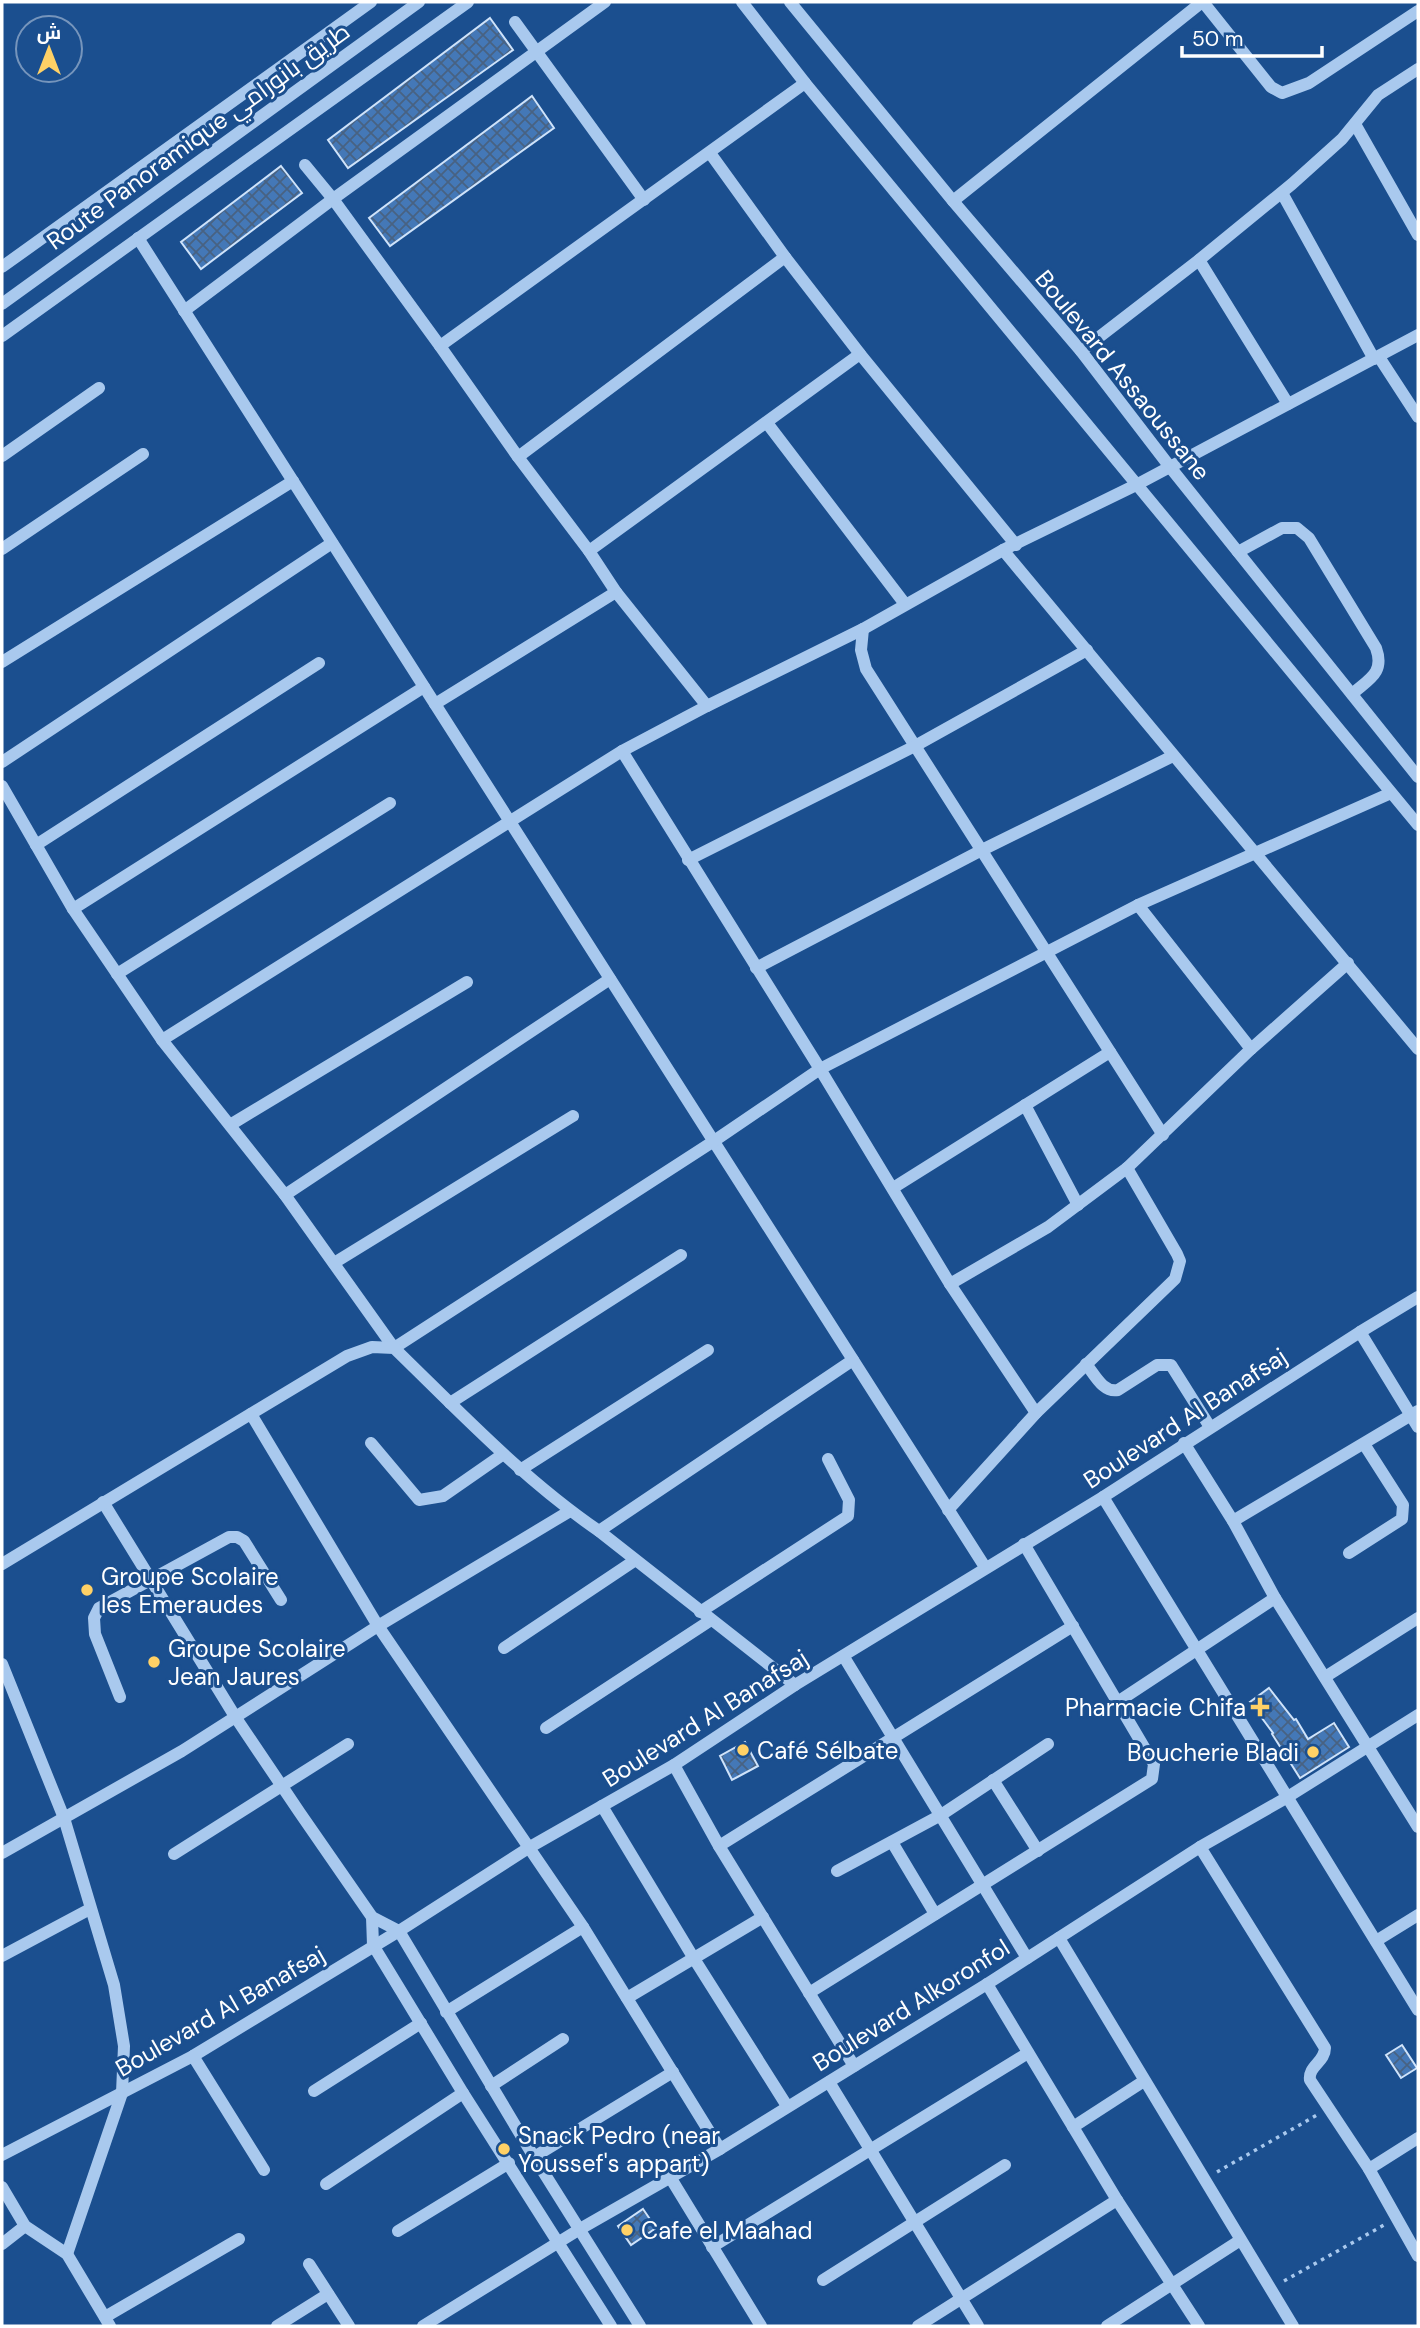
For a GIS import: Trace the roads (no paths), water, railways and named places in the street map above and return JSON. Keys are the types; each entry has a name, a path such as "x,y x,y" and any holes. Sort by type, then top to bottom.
{"street":[{"name":"Route Panoramique طريق بانورامي","path":"2,267 371,2"},
{"name":"Route Panoramique طريق بانورامي","path":"2,304 419,2"},
{"path":"2,336 468,2"},
{"path":"184,311 333,199 605,2"},
{"path":"742,2 805,83 1418,825"},
{"name":"Boulevard Assaoussane","path":"790,2 953,201 1081,351 1170,467 1418,777"},
{"path":"953,201 1202,2 1271,87 1282,93 1309,83 1418,11"},
{"path":"515,22 644,200"},
{"path":"1081,351 1282,192 1342,139 1378,95 1418,69"},
{"path":"440,346 805,83"},
{"path":"1355,124 1418,234"},
{"path":"710,153 785,257 1087,650 1418,1048"},
{"path":"305,164 589,551 615,592 707,706"},
{"path":"1282,192 1376,358 1418,417"},
{"path":"138,239 985,1567"},
{"path":"518,457 785,257"},
{"path":"1199,260 1289,404"},
{"path":"162,1040 622,751 863,629 1009,547 1136,485 1418,335"},
{"path":"589,551 860,354"},
{"path":"2,456 99,388"},
{"path":"767,423 905,604"},
{"path":"2,549 143,454"},
{"path":"2,662 293,481"},
{"path":"1238,552 1282,528 1297,528 1309,538 1381,660 1378,671 1352,694"},
{"path":"2,762 332,543"},
{"path":"435,704 615,592"},
{"path":"863,629 861,650 866,669 1163,1135"},
{"path":"688,860 915,746 1087,650"},
{"path":"36,845 319,663"},
{"path":"73,909 424,687"},
{"path":"622,751 950,1284 1036,1413"},
{"path":"756,968 982,850 1173,756"},
{"path":"2,786 73,909 162,1040 285,1195 394,1348 502,1455 795,1685"},
{"path":"2,1564 347,1356 372,1347 394,1348 714,1142 820,1069 1138,905 1391,793"},
{"path":"117,974 390,803"},
{"path":"1138,905 1251,1049"},
{"path":"950,1284 1002,1255 1078,1205 1127,1168 1251,1049 1348,962"},
{"path":"285,1195 610,979"},
{"path":"230,1125 467,982"},
{"path":"892,1188 1110,1052"},
{"path":"1025,1105 1078,1205"},
{"path":"334,1263 573,1116"},
{"path":"948,1510 1036,1413 1175,1279 1180,1261 1177,1254 1127,1168"},
{"path":"450,1403 681,1255"},
{"name":"Boulevard Al Banafsaj","path":"2,2155 193,2056 399,1931 530,1847 674,1765 795,1685 1103,1497 1184,1443 1418,1297"},
{"path":"1360,1332 1415,1413 1418,1427"},
{"path":"520,1470 708,1350"},
{"path":"599,1531 853,1360"},
{"path":"1086,1364 1106,1389 1111,1391 1118,1390 1157,1365 1171,1365 1210,1427"},
{"path":"1233,1521 1415,1413"},
{"path":"251,1415 378,1626 583,1927 720,2149"},
{"path":"371,1443 419,1500 443,1496 502,1455"},
{"path":"1184,1443 1233,1521 1275,1598 1416,1820"},
{"path":"1349,1553 1402,1520 1404,1513 1403,1505 1364,1444"},
{"path":"546,1728 848,1516 849,1500 828,1459"},
{"path":"1103,1497 1418,2010"},
{"path":"103,1502 236,1718 282,1787 372,1917 399,1931 534,2157 640,2326"},
{"path":"2,1853 236,1718 378,1626 570,1511"},
{"path":"120,1697 95,1634 94,1618 99,1608 229,1537 244,1541 281,1600"},
{"path":"809,1993 1152,1779 1154,1764 1024,1544"},
{"path":"505,1648 634,1561"},
{"path":"1116,1703 1275,1598"},
{"path":"1325,1677 1418,1618"},
{"path":"719,1846 1073,1626"},
{"path":"844,1657 1027,1958"},
{"path":"2,1664 64,1818 114,1985 124,2046 122,2093 68,2254"},
{"name":"Boulevard Alkoronfol","path":"423,2326 558,2242 720,2149 987,1984 1200,1847 1286,1798 1418,1715"},
{"path":"174,1854 348,1744"},
{"path":"837,1871 941,1815 1048,1744"},
{"path":"674,1765 719,1846 853,2066"},
{"path":"993,1780 1038,1851"},
{"path":"602,1807 788,2106"},
{"path":"891,1842 935,1914"},
{"path":"1200,1847 1325,2048 1324,2057 1309,2076 1368,2169 1418,2256"},
{"path":"2,1956 90,1909"},
{"path":"1376,1941 1418,1915"},
{"path":"372,1917 373,1945 611,2326"},
{"path":"627,1998 762,1917"},
{"path":"446,2012 583,1927"},
{"path":"1059,1938 1239,2241 1293,2326"},
{"path":"987,1984 1116,2200 1199,2326"},
{"path":"314,2091 422,2023"},
{"path":"491,2086 563,2039"},
{"path":"712,2247 1028,2053"},
{"path":"193,2056 264,2170"},
{"path":"534,2157 673,2072"},
{"path":"1073,2127 1144,2081"},
{"path":"829,2082 978,2326"},
{"path":"326,2183 463,2093"},
{"path":"1368,2169 1418,2138"},
{"path":"398,2231 509,2163"},
{"path":"823,2280 1005,2165"},
{"path":"670,2177 758,2323 744,2326"},
{"path":"2,2187 25,2226 68,2254 107,2322 239,2239"},
{"path":"918,2326 1116,2200"},
{"path":"2,2244 25,2226"},
{"path":"1107,2326 1173,2286 1239,2241"},
{"path":"309,2264 349,2326"},
{"path":"276,2326 328,2294"}],"place":[{"name":"Groupe Scolaire les Emeraudes","path":"87,1590"},
{"name":"Groupe Scolaire Jean Jaures","path":"154,1662"},
{"name":"Pharmacie Chifa","path":"1260,1707"},
{"name":"Café Sélbate","path":"743,1750"},
{"name":"Boucherie Bladi","path":"1313,1752"},
{"name":"Snack Pedro (near Youssef's appart)","path":"504,2149"},
{"name":"Cafe el Maahad","path":"627,2230"}]}
